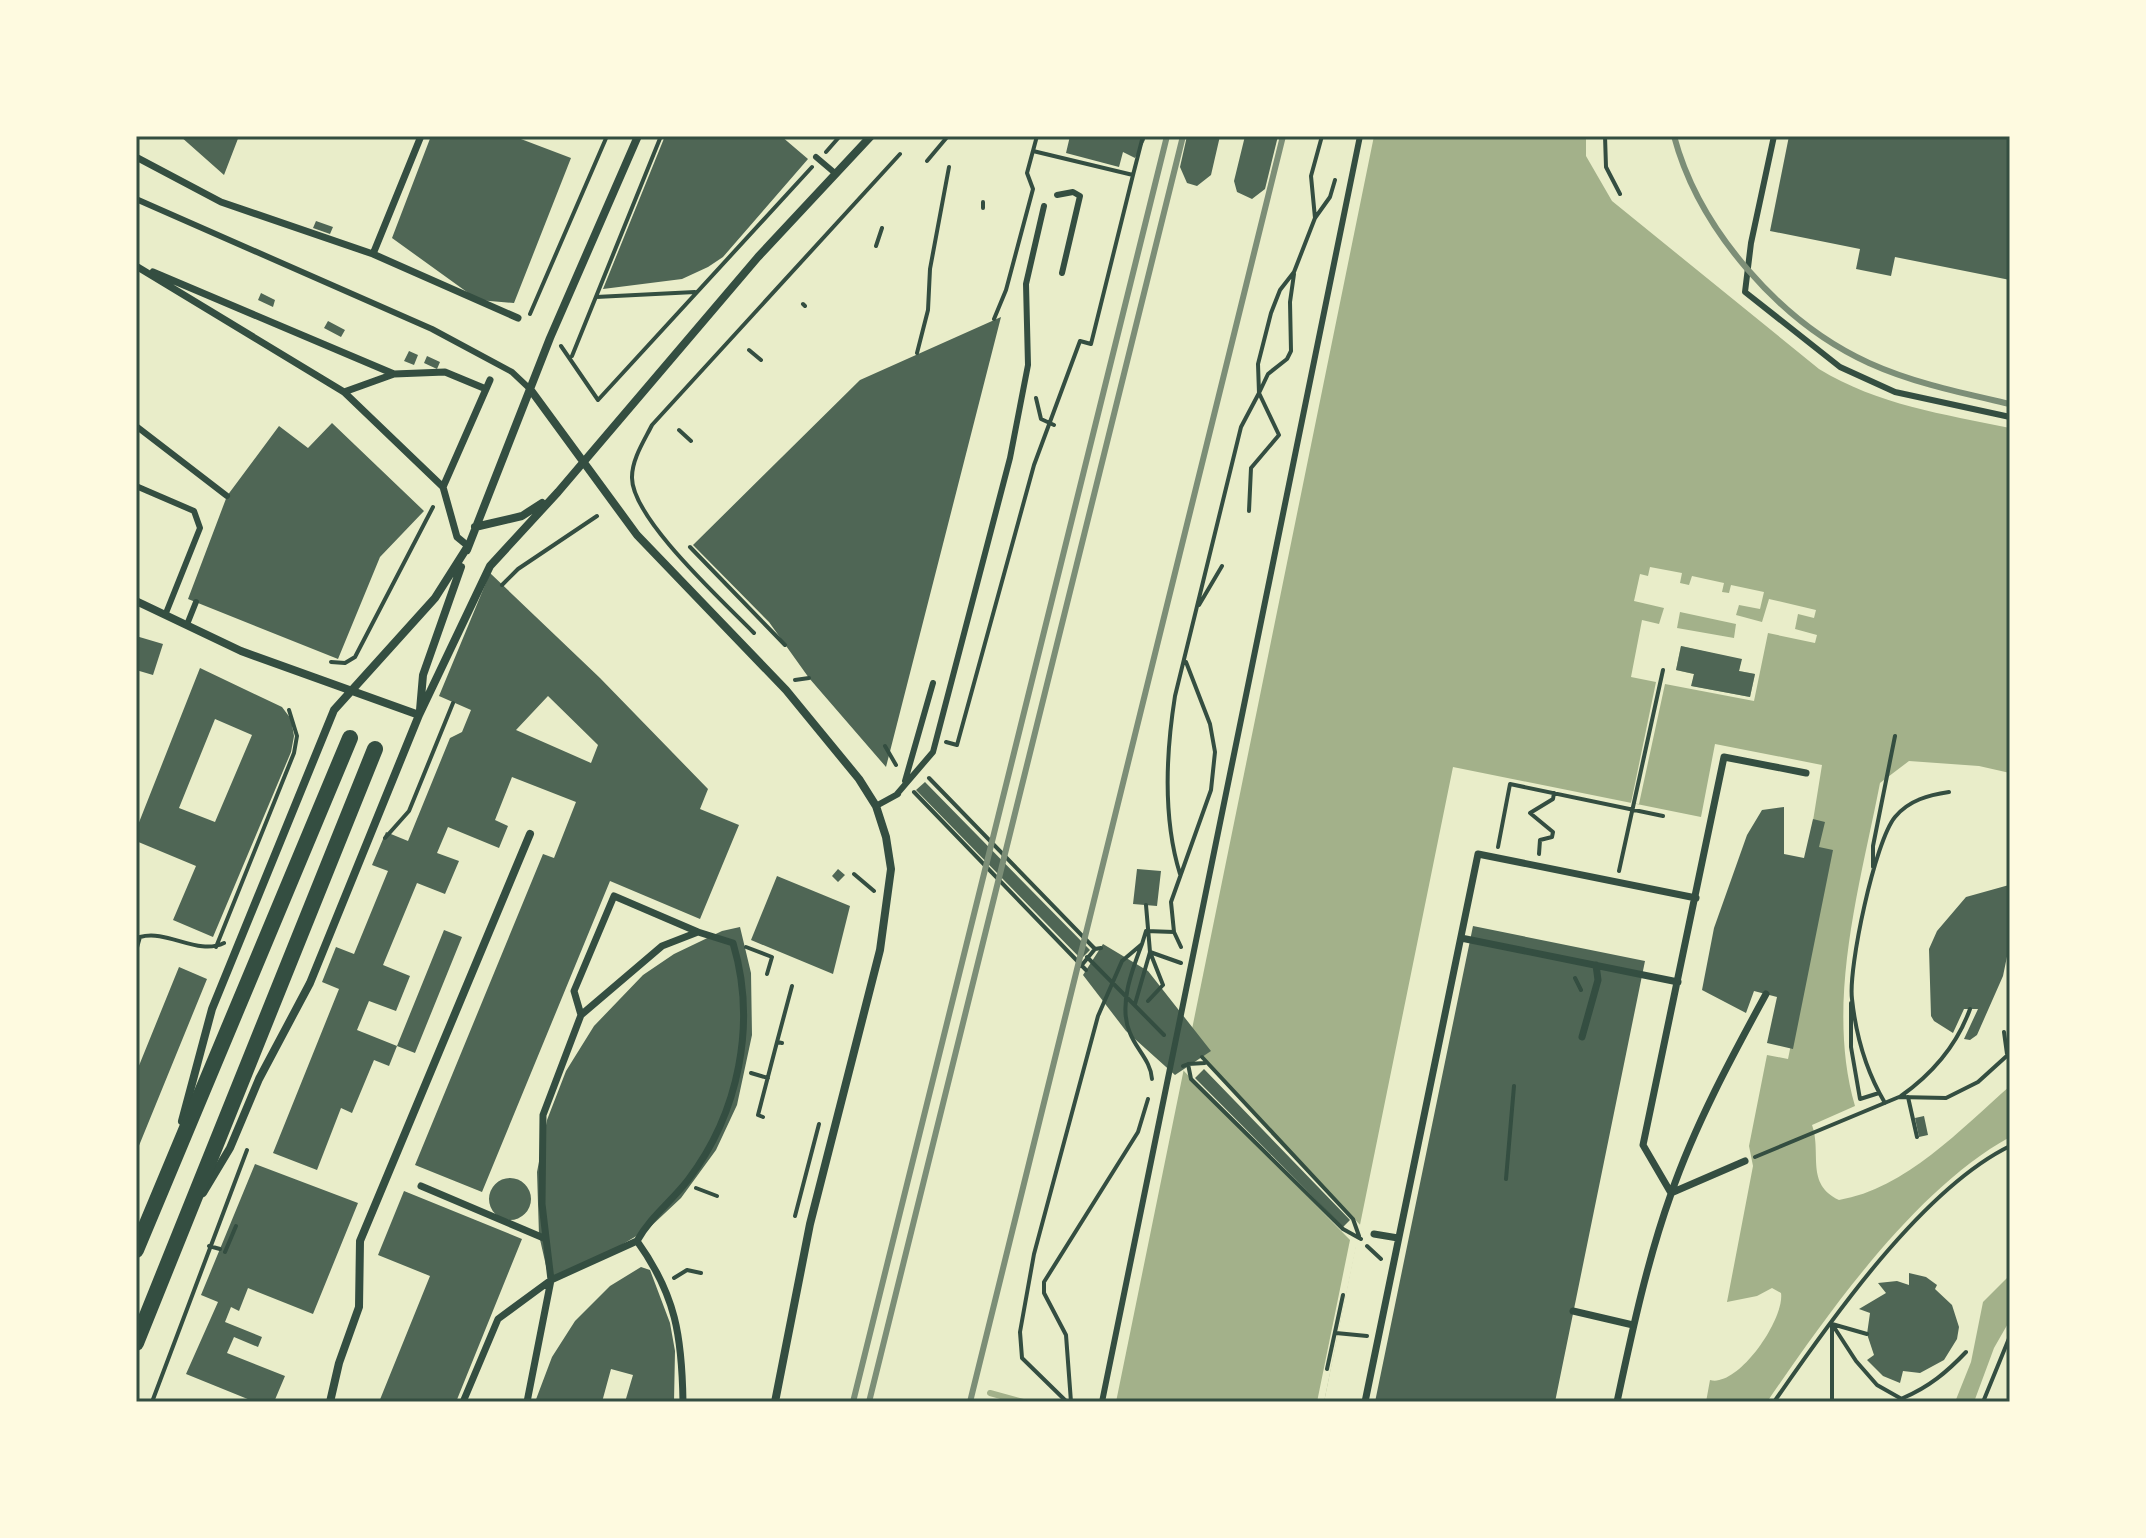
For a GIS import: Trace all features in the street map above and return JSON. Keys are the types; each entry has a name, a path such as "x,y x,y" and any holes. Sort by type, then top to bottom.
{"main road":[{"path":"136,1250 350,738"},
{"path":"136,1343 375,749"}],"street":[{"path":"373,254 421,136"},
{"path":"419,715 423,675 445,621 475,527 638,136"},
{"path":"176,1239 230,1148 259,1079 310,983 419,715 490,566 583,463 758,257 871,136"},
{"path":"136,157 221,202 373,254 518,318"},
{"path":"136,265 394,374"},
{"path":"136,265 344,392 443,487 457,537 468,546"},
{"path":"344,392 394,374 445,372 486,389"},
{"path":"443,487 490,380"},
{"path":"530,389 637,535 786,690 859,779 876,806 891,869 889,905 810,1224 775,1402"},
{"path":"475,527 522,516 537,508 583,463"},
{"path":"169,1170 212,1009 320,739 350,688 435,598 468,546"},
{"path":"136,601 188,622 241,651 419,715"},
{"path":"1671,1193 1643,1145 1724,757 1806,773"},
{"path":"330,1402 339,1363 359,1307 360,1241 530,834"},
{"path":"1365,1402 1478,854 1696,898"},
{"path":"463,1402 498,1319 551,1280 637,1241 649,1219 691,1183 718,1131 738,1070 745,1032 743,974 733,943 698,932 614,896 574,991 581,1015"},
{"path":"527,1402 551,1280 542,1204 543,1115 581,1015 662,946 698,932"},
{"path":"1461,938 1678,982"},
{"path":"1582,1037 1598,980 1596,965"},
{"path":"1617,1402 1633,1325 1671,1193 1734,1053 1766,994"},
{"path":"738,1070 749,1073"},
{"path":"1671,1193 1745,1161"},
{"path":"421,1186 546,1239"},
{"path":"1374,1234 1398,1238"},
{"path":"637,1241 672,1301 682,1350 683,1402"},
{"path":"1391,1270 1401,1276"},
{"path":"664,1285 674,1278"},
{"path":"1573,1311 1633,1325"},
{"path":"1367,1392 1377,1394"}],"lane":[{"path":"1102,1402 1360,136"},
{"path":"1774,136 1751,243 1745,292 1840,367 1895,392 2010,417"},
{"path":"817,158 836,174"},
{"path":"1057,195 1073,192 1080,196 1062,273"},
{"path":"136,199 442,334 512,372 530,389"},
{"path":"876,806 897,794 933,752 1010,458 1028,365 1026,284 1044,206"},
{"path":"136,426 227,496"},
{"path":"136,486 194,511 199,518 200,528 166,613"},
{"path":"188,622 196,602"},
{"path":"897,794 910,773 933,683"}],"path":[{"path":"527,322 607,136"},
{"path":"572,357 661,136"},
{"path":"561,346 572,357 598,400 840,136"},
{"path":"927,161 948,136"},
{"path":"994,319 1006,290 1033,189 1027,173 1037,136"},
{"path":"951,743 957,745 1031,464 1080,341 1091,344 1143,136"},
{"path":"1315,218 1311,176 1322,136"},
{"path":"1605,136 1606,167 1620,194"},
{"path":"1033,151 1133,175"},
{"path":"764,644 647,519 634,493 631,476 639,449 652,425 900,154"},
{"path":"917,353 928,310 930,269 949,167"},
{"path":"1180,874 1170,841 1171,722 1196,610 1241,427 1268,374 1287,359 1291,344 1290,302 1294,272 1315,218 1330,197 1337,174"},
{"path":"876,246 882,228"},
{"path":"1249,511 1251,468 1279,435 1259,393 1260,354 1280,290 1294,272"},
{"path":"596,297 697,292"},
{"path":"749,350 761,360"},
{"path":"1041,419 1054,425"},
{"path":"679,430 691,441"},
{"path":"331,662 345,663 355,657 443,487"},
{"path":"502,585 518,569 597,516"},
{"path":"690,547 785,645"},
{"path":"1196,610 1222,566"},
{"path":"1185,660 1210,724 1215,752 1211,790 1171,902 1174,932 1190,967"},
{"path":"1620,867 1663,670"},
{"path":"797,678 809,678"},
{"path":"384,839 409,811 453,703"},
{"path":"216,947 294,753 297,736 289,710"},
{"path":"1879,1093 1860,1099 1851,1047 1851,995 1873,869 1873,846 1895,736"},
{"path":"885,746 898,767"},
{"path":"423,752 431,755"},
{"path":"925,773 1098,949 1081,966"},
{"path":"1496,857 1510,784 1520,783 1663,816"},
{"path":"911,788 1086,970"},
{"path":"1873,869 1892,820 1902,809 1930,795 1949,792"},
{"path":"1542,849 1540,840 1552,837 1553,832 1530,813 1553,799 1554,793"},
{"path":"854,874 871,888"},
{"path":"1146,905 1150,952 1163,985 1148,1001"},
{"path":"216,947 243,926"},
{"path":"1146,931 1174,932"},
{"path":"1069,1402 1066,1335 1044,1293 1044,1282 1138,1132 1152,1088 1153,1074 1128,1031 1130,977 1146,931"},
{"path":"136,951 140,937 153,933 216,947"},
{"path":"733,943 772,957 767,974"},
{"path":"1069,1402 1022,1358 1020,1332 1034,1254 1064,1152 1098,1016 1122,961 1142,944"},
{"path":"1150,952 1190,967"},
{"path":"1087,957 1136,1003 1150,952"},
{"path":"1575,978 1582,992"},
{"path":"763,1117 758,1115 780,1043 792,986"},
{"path":"1851,995 1861,1053 1885,1103"},
{"path":"1745,1161 1899,1097 1935,1066 1953,1044 1970,1009"},
{"path":"1899,1097 1946,1098 1978,1082 2009,1054 2004,1032"},
{"path":"1178,1068 1189,1062 1204,1060 1353,1219 1368,1247"},
{"path":"1189,1062 1191,1079 1343,1229 1361,1239"},
{"path":"749,1073 768,1078"},
{"path":"1506,1179 1514,1086"},
{"path":"1908,1097 1917,1137"},
{"path":"152,1402 251,1139"},
{"path":"1774,1402 1832,1324 1941,1195 1989,1156 2009,1148"},
{"path":"702,1192 717,1196"},
{"path":"209,1246 222,1250 236,1226"},
{"path":"1361,1239 1374,1234"},
{"path":"674,1278 687,1270 701,1273"},
{"path":"1327,1369 1343,1295"},
{"path":"1832,1324 1867,1334"},
{"path":"1832,1324 1832,1402"},
{"path":"1832,1324 1856,1361 1877,1385 1905,1400 1936,1380 1966,1352"},
{"path":"1335,1333 1358,1335"},
{"path":"1983,1402 2010,1336"}],"shaded area":[{"path":"1374,136 1586,136 1586,156 1612,201 1819,369 1888,400 2010,428 2010,773 1979,766 1909,761 1880,783 1855,903 1844,986 1843,1027 1855,1106 1812,1125 1818,1177 1828,1193 1839,1200 1863,1194 1909,1170 1952,1138 2010,1086 2010,1137 1975,1160 1907,1220 1817,1330 1767,1402 1706,1402 1710,1380 1721,1380 1746,1363 1768,1334 1780,1305 1781,1293 1772,1288 1757,1296 1727,1302 1753,1166 1749,1146 1767,1055 1788,1059 1829,859 1816,856 1812,827 1822,765 1715,744 1701,817 1453,767 1324,1402 1116,1402"},
{"path":"2010,1275 2010,1320 1994,1348 1974,1402 1955,1402 1971,1362 1983,1302"}],"pier":[{"path":"1650,567 1682,573 1680,583 1689,585 1692,576 1724,583 1722,592 1729,593 1731,585 1764,592 1760,609 1739,605 1736,615 1762,622 1769,599 1816,610 1814,618 1798,614 1795,629 1817,635 1815,643 1768,633 1754,701 1665,684 1639,804 1631,803 1656,682 1631,677 1642,620 1659,624 1664,608 1634,601 1640,574 1648,576","holes":["1680,612 1736,624 1734,638 1677,628","1681,646 1741,660 1739,671 1755,674 1750,697 1692,686 1694,674 1676,670"]},
{"path":"1186,1042 1364,1229 1360,1250 1356,1247 1324,1402 1317,1402 1350,1240 1180,1067"}],"building":[{"path":"180,136 239,136 224,175"},
{"path":"431,136 513,136 571,158 514,303 478,300 392,238"},
{"path":"665,136 781,136 808,159 723,257 708,267 682,279 603,289"},
{"path":"1070,136 1145,136 1145,140 1135,158 1123,152 1119,167 1066,153"},
{"path":"1187,136 1220,136 1211,175 1197,186 1187,183 1180,167"},
{"path":"1245,136 1278,136 1265,189 1252,199 1237,192 1234,181"},
{"path":"1789,136 2010,136 2010,280 1895,257 1891,276 1856,269 1860,249 1770,231"},
{"path":"316,221 333,227 330,234 313,228"},
{"path":"261,293 275,300 273,307 258,300"},
{"path":"1001,317 886,767 809,678 769,622 693,545 860,380"},
{"path":"328,321 345,330 341,337 324,328"},
{"path":"409,351 418,355 414,365 404,361"},
{"path":"427,356 440,362 437,369 424,363"},
{"path":"332,423 424,511 380,557 338,659 188,599 227,496 279,426 308,448"},
{"path":"490,573 600,678 708,789 700,809 739,825 700,919 610,881 482,1192 415,1165 543,854 554,858 576,802 512,777 495,820 508,826 499,848 448,827 437,853 459,861 445,894 417,883 383,965 410,976 396,1011 369,1001 357,1030 397,1046 389,1066 374,1060 352,1113 341,1108 317,1170 273,1153 339,989 322,982 336,947 354,954 388,871 372,865 386,832 408,841 450,738 462,732 471,710 439,696","holes":["548,696 598,745 591,763 516,730"]},
{"path":"136,636 163,644 153,675 136,670"},
{"path":"1681,646 1742,659 1739,671 1755,674 1750,697 1691,686 1694,674 1676,670"},
{"path":"200,668 282,707 291,719 294,736 291,752 213,937 173,920 196,866 136,841 136,830","holes":["215,719 252,735 215,822 179,808"]},
{"path":"925,782 1090,950 1081,959 916,790"},
{"path":"1784,807 1784,854 1804,858 1813,819 1825,822 1819,847 1833,850 1793,1049 1767,1043 1777,997 1754,991 1746,1013 1702,990 1714,928 1747,835 1762,810"},
{"path":"838,869 845,875 838,882 832,876"},
{"path":"1137,869 1161,871 1157,906 1133,904"},
{"path":"777,876 850,906 833,974 751,940"},
{"path":"2009,885 2010,942 2003,976 1977,1035 1970,1040 1964,1039 1978,1009 1964,1009 1953,1033 1934,1021 1931,1016 1929,949 1937,931 1966,897"},
{"path":"1473,926 1645,961 1555,1402 1375,1402"},
{"path":"740,927 751,973 752,1035 737,1105 716,1150 681,1198 648,1229 598,1259 549,1279 539,1235 537,1172 547,1120 566,1071 594,1026 643,975 674,954 722,931"},
{"path":"444,930 462,937 415,1053 397,1046"},
{"path":"1103,944 1148,971 1211,1051 1175,1075 1126,1031 1083,975"},
{"path":"179,967 207,979 136,1153 136,1073"},
{"path":"1204,1069 1350,1220 1343,1227 1195,1078"},
{"path":"1924,1116 1928,1135 1919,1137 1915,1118"},
{"path":"255,1164 358,1203 313,1314 248,1288 239,1311 231,1307 225,1322 262,1337 258,1347 234,1337 227,1353 285,1376 274,1402 255,1402 186,1374 218,1302 201,1295"},
{"path":"510,1178 525,1184 531,1199 525,1214 510,1220 495,1214 489,1199 495,1184"},
{"path":"404,1191 522,1239 456,1402 379,1402 430,1276 378,1255"},
{"path":"641,1267 650,1270 670,1323 675,1351 674,1402 625,1402 633,1375 611,1369 602,1402 535,1402 552,1357 575,1321 610,1286"},
{"path":"1909,1273 1926,1277 1937,1285 1935,1289 1952,1305 1959,1327 1957,1339 1944,1360 1920,1373 1903,1371 1900,1383 1883,1376 1867,1360 1874,1355 1867,1334 1870,1313 1859,1309 1886,1293 1878,1283 1897,1281 1909,1285"}],"waterway":[{"path":"990,1393 1023,1402"}],"railway":[{"path":"853,1402 1167,136"},
{"path":"869,1402 1183,136"},
{"path":"970,1402 1283,136"},
{"path":"1674,136 1686,171 1723,239 1775,298 1805,324 1836,346 1886,370 1938,387 2010,404"}]}
